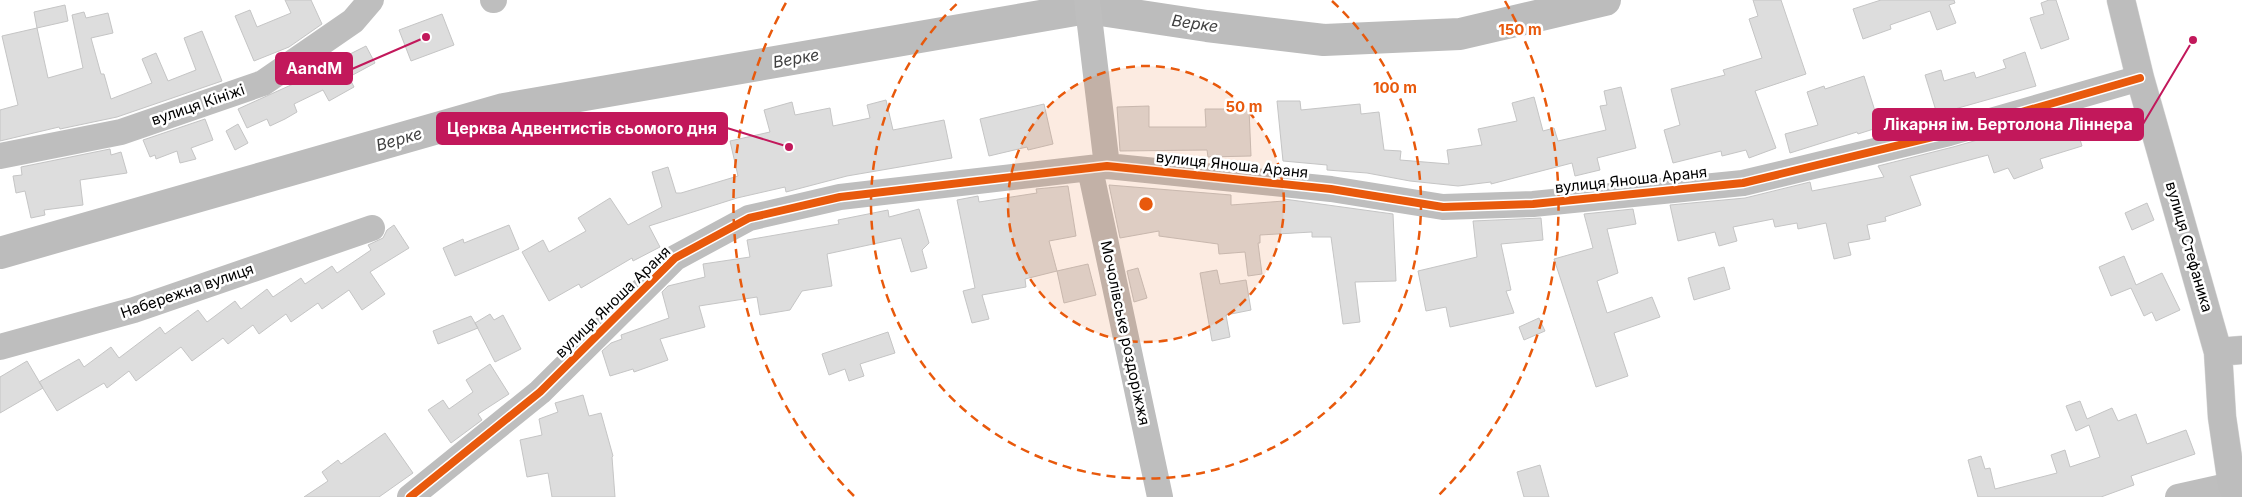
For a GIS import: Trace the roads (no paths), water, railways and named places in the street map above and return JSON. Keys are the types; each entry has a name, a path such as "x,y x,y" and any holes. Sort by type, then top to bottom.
{"main road":[{"name":"вулиця Стефаника","path":"2121,0 2140,78 2230,351 2222,417 2235,491"}],"street":[{"name":"вулиця Кініжі","path":"0,156 121,132 263,83 352,11 371,0"},
{"name":"Мочолівське роздоріжжя","path":"1087,0 1098,168 1160,497"},
{"name":"вулиця Яноша Араня","path":"410,497 540,392 675,258 749,218 840,197 1098,168 1331,189 1443,207 1533,204 1742,183 1949,133 2140,78"},
{"name":"Набережна вулиця","path":"0,347 134,310 372,228"},
{"path":"2178,497 2235,491"}],"waterway":[{"name":"Верке","path":"0,253 504,109 1087,8 1207,26 1324,40 1460,34 1605,0"}],"place":[{"name":"AandM","path":"426,37"},
{"name":"Лікарня ім. Бертолона Ліннера","path":"2193,40"},
{"name":"Церква Адвентистів сьомого дня","path":"789,147"}]}
